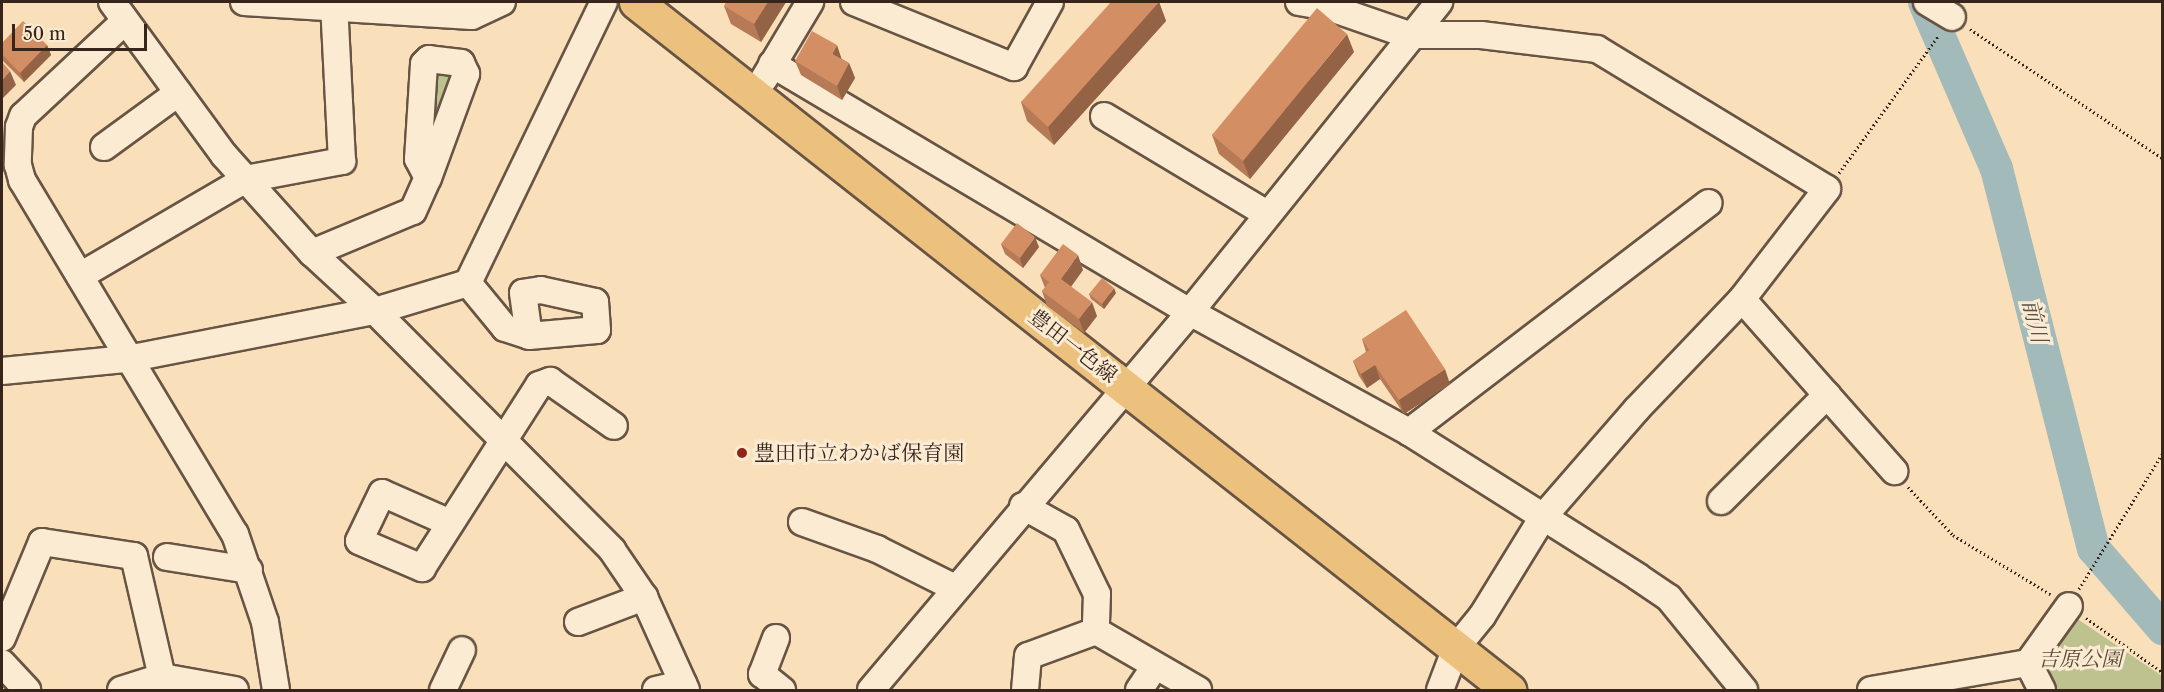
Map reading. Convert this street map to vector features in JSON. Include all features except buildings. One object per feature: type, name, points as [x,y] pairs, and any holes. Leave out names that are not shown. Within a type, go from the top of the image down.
[{"type":"main road","name":"豊田一色線","points":[[636,2],[1509,690]]},
{"type":"street","points":[[244,2],[334,4],[472,16],[502,2]]},
{"type":"street","points":[[2,371],[128,358],[375,312],[468,283],[604,2]]},
{"type":"street","points":[[755,94],[810,2]]},
{"type":"street","points":[[854,2],[1014,67],[1050,2]]},
{"type":"street","points":[[1299,2],[1328,7],[1409,35],[1481,35],[1597,49],[1827,189],[1742,299],[1636,410],[1543,517],[1482,616],[1455,648],[1440,690]]},
{"type":"street","points":[[871,690],[1023,506],[1190,312],[1409,35],[1439,2]]},
{"type":"street","points":[[1927,2],[1952,18]]},
{"type":"street","points":[[80,276],[246,179],[333,166],[342,161],[334,4]]},
{"type":"street","points":[[276,690],[265,622],[236,534],[22,180],[19,127],[23,116],[118,11],[178,93],[246,179],[312,253],[375,312],[612,550],[644,597],[684,687],[656,690]]},
{"type":"street","points":[[772,64],[1190,312],[1409,432],[1669,598],[1744,690]]},
{"type":"street","points":[[105,147],[178,93]]},
{"type":"street","points":[[1104,116],[1267,214]]},
{"type":"street","points":[[312,253],[407,216],[413,211],[428,178]]},
{"type":"street","points":[[1409,432],[1709,203]]},
{"type":"street","points":[[468,283],[505,328],[529,336]]},
{"type":"street","points":[[1742,299],[1894,471]]},
{"type":"street","points":[[450,523],[539,385],[550,381],[614,426]]},
{"type":"street","points":[[1721,501],[1827,395]]},
{"type":"street","points":[[1023,506],[1066,530],[1097,594],[1096,631]]},
{"type":"street","points":[[802,522],[877,549],[955,588]]},
{"type":"street","points":[[2,638],[42,542],[134,556],[162,677]]},
{"type":"street","points":[[167,557],[249,570]]},
{"type":"street","points":[[578,622],[644,597]]},
{"type":"street","points":[[1871,690],[2028,663],[2069,606]]},
{"type":"street","points":[[1096,631],[1198,690]]},
{"type":"street","points":[[1025,690],[1028,656],[1096,631]]},
{"type":"street","points":[[776,638],[762,674],[782,690]]},
{"type":"street","points":[[443,690],[462,650]]},
{"type":"street","points":[[2,663],[27,690]]},
{"type":"street","points":[[2028,663],[2042,690]]},
{"type":"street","points":[[1139,690],[1155,666]]},
{"type":"street","points":[[121,690],[162,677],[235,690]]},
{"type":"path","points":[[1827,189],[1952,18],[2163,159]]},
{"type":"path","points":[[2069,606],[2163,454]]},
{"type":"path","points":[[1894,471],[1953,535],[2069,606],[2163,672]]},
{"type":"green space","points":[[439,64],[459,79],[431,151],[430,69]]},
{"type":"green space","name":"吉原公園","points":[[2076,618],[2162,676],[2162,690],[2052,690],[2041,668],[2042,655],[2069,620]]},
{"type":"waterway","name":"前川","points":[[1924,2],[1996,168],[2093,548],[2162,628]]},
{"type":"place","name":"豊田市立わかば保育園","points":[[742,453]]}]
